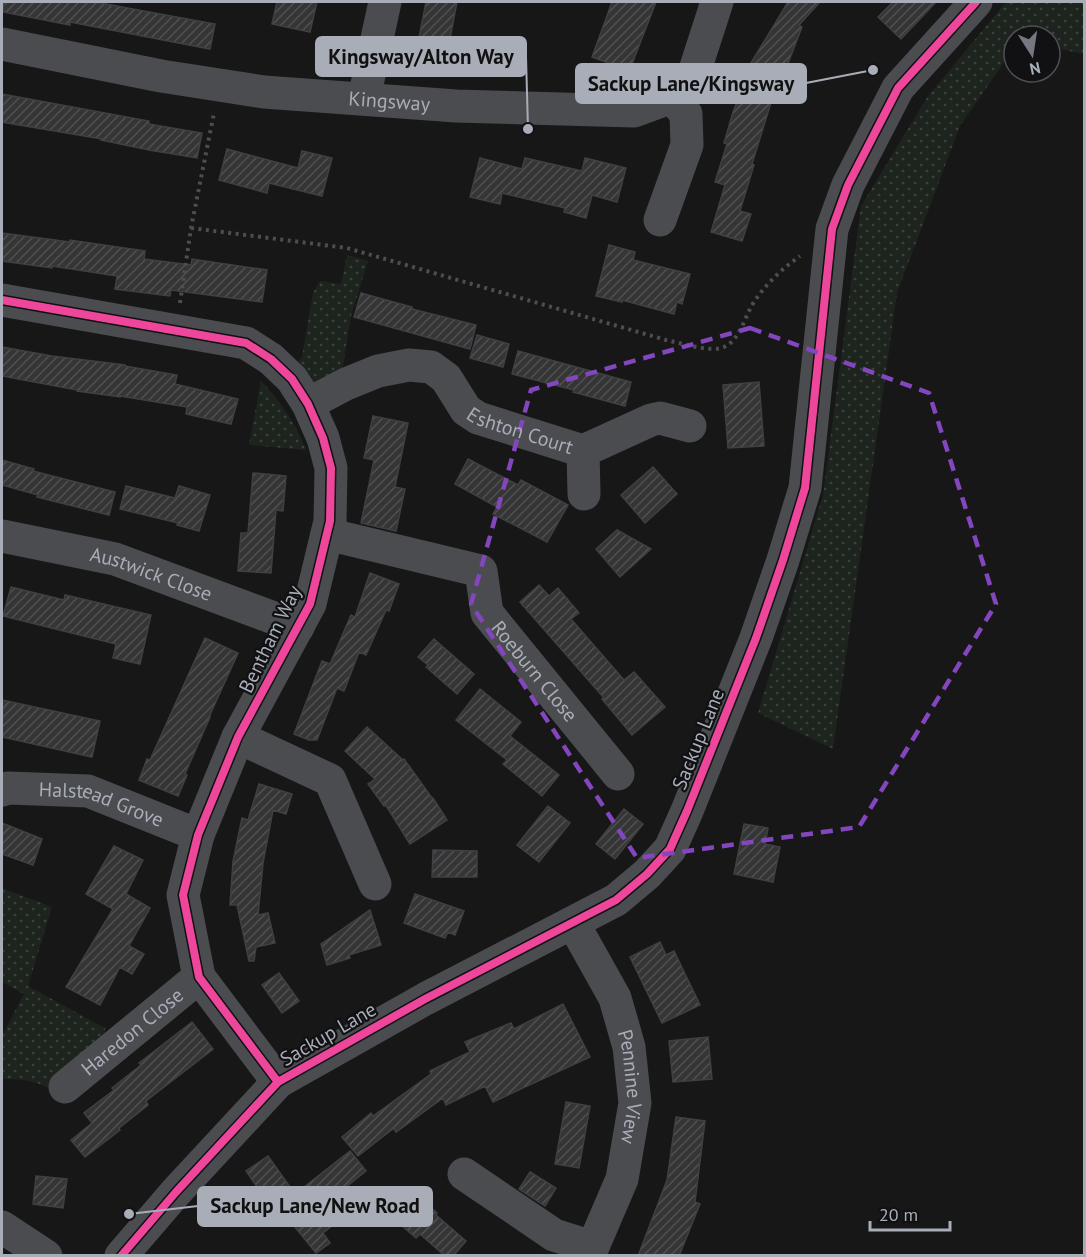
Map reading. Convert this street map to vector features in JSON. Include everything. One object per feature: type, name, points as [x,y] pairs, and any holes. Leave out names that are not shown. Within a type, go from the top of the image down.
[{"type":"street","points":[[364,98],[385,2]]},
{"type":"street","name":"Kingsway","points":[[2,44],[161,76],[264,92],[456,106],[634,111],[672,97],[694,73],[717,2]]},
{"type":"street","name":"Sackup Lane","points":[[121,1256],[176,1192],[278,1082],[425,999],[616,900],[647,874],[670,849],[756,638],[805,488],[832,229],[848,185],[898,88],[976,2]]},
{"type":"street","points":[[660,220],[687,145],[686,114],[672,97]]},
{"type":"street","name":"Bentham Way","points":[[2,300],[246,343],[271,359],[292,379],[308,404],[323,438],[331,468],[330,521],[310,604],[238,737],[198,835],[183,896],[200,977],[278,1082]]},
{"type":"street","name":"Eshton Court","points":[[308,404],[346,384],[378,371],[409,365],[431,367],[446,378],[466,410],[478,418],[584,451],[651,420],[660,418],[690,426]]},
{"type":"street","name":"Eshton Court","points":[[584,451],[584,494]]},
{"type":"street","name":"Roeburn Close","points":[[327,534],[481,571],[487,613],[618,774]]},
{"type":"street","name":"Austwick Close","points":[[2,536],[115,560],[298,627]]},
{"type":"street","points":[[238,737],[330,780],[375,884]]},
{"type":"street","name":"Halstead Grove","points":[[2,790],[8,788],[88,791],[198,835]]},
{"type":"street","name":"Pennine View","points":[[573,923],[615,998],[629,1047],[635,1103],[621,1179],[590,1251]]},
{"type":"street","name":"Haredon Close","points":[[65,1087],[200,977]]},
{"type":"street","points":[[464,1174],[554,1235],[590,1251]]},
{"type":"street","points":[[2,1227],[46,1256]]},
{"type":"path","points":[[176,331],[191,228],[220,86]]},
{"type":"path","points":[[191,228],[347,248],[666,340],[713,349],[726,347],[735,338],[754,301],[770,282],[798,257],[831,237]]},
{"type":"highlighted area","points":[[750,328],[929,393],[996,604],[859,827],[637,858],[471,604],[531,390]]},
{"type":"shaded area","points":[[1006,2],[1084,2],[1084,54],[1062,49],[1062,24],[1002,24],[1002,65],[960,126],[897,293],[833,749],[758,713],[823,495],[861,206],[928,96]]},
{"type":"shaded area","points":[[347,255],[368,261],[351,316],[341,378],[315,387],[297,363],[302,357],[313,293],[320,281],[341,284]]},
{"type":"shaded area","points":[[261,381],[287,414],[306,450],[249,445]]},
{"type":"shaded area","points":[[2,888],[52,907],[28,986],[105,1028],[103,1045],[49,1088],[26,1080],[2,1079],[2,1036],[24,994],[2,982]]},
{"type":"building","points":[[4,2],[95,2],[215,24],[210,49],[70,22],[70,25],[3,12]]},
{"type":"building","points":[[277,2],[317,2],[310,32],[272,24]]},
{"type":"building","points":[[426,2],[457,2],[447,54],[417,48]]},
{"type":"building","points":[[612,2],[656,2],[630,69],[592,57]]},
{"type":"building","points":[[788,2],[820,2],[799,25],[802,27],[775,97],[773,96],[740,211],[751,214],[742,241],[711,232],[725,185],[715,182],[727,144],[724,143],[733,112],[751,63]]},
{"type":"building","points":[[893,2],[936,2],[901,39],[878,17]]},
{"type":"building","points":[[2,94],[202,133],[197,158],[2,122]]},
{"type":"building","points":[[227,149],[298,168],[302,151],[332,158],[322,196],[269,183],[267,193],[219,180]]},
{"type":"building","points":[[480,158],[522,169],[525,158],[582,171],[585,158],[626,168],[617,202],[592,195],[586,218],[564,212],[565,208],[502,193],[500,204],[470,197]]},
{"type":"building","points":[[2,233],[145,251],[144,259],[191,265],[192,259],[267,270],[262,302],[171,290],[170,296],[115,289],[117,276],[2,261]]},
{"type":"building","points":[[609,245],[635,252],[633,260],[690,274],[682,304],[677,302],[674,314],[622,300],[622,302],[596,296]]},
{"type":"building","points":[[361,293],[476,325],[470,349],[354,317]]},
{"type":"building","points":[[477,335],[509,344],[503,367],[470,358]]},
{"type":"building","points":[[2,347],[177,375],[175,384],[238,399],[231,424],[186,414],[187,407],[77,391],[2,376]]},
{"type":"building","points":[[518,351],[631,382],[625,406],[512,374]]},
{"type":"building","points":[[759,382],[764,446],[728,448],[723,385]]},
{"type":"building","points":[[373,416],[408,423],[395,487],[405,489],[396,531],[361,523],[374,460],[364,458]]},
{"type":"building","points":[[468,459],[518,485],[521,480],[568,505],[547,542],[493,514],[497,507],[455,484]]},
{"type":"building","points":[[2,460],[34,469],[33,471],[115,492],[109,515],[37,497],[38,495],[2,485]]},
{"type":"building","points":[[653,467],[677,494],[645,523],[621,495]]},
{"type":"building","points":[[253,473],[286,476],[283,511],[276,510],[271,573],[238,571],[241,533],[248,533]]},
{"type":"building","points":[[126,486],[175,498],[179,486],[210,495],[199,531],[177,525],[178,523],[120,509]]},
{"type":"building","points":[[617,530],[651,549],[620,577],[596,549]]},
{"type":"building","points":[[370,573],[399,584],[389,611],[386,610],[366,655],[359,652],[344,691],[337,688],[317,740],[309,740],[294,734],[322,661],[330,664],[351,615],[355,617]]},
{"type":"building","points":[[539,585],[549,596],[558,588],[579,613],[571,619],[624,680],[634,672],[665,707],[632,735],[602,699],[604,698],[520,602]]},
{"type":"building","points":[[11,587],[64,600],[65,595],[151,615],[140,664],[113,658],[116,644],[3,616]]},
{"type":"building","points":[[205,638],[238,653],[185,774],[187,775],[178,796],[139,780]]},
{"type":"building","points":[[434,639],[474,674],[457,694],[418,657]]},
{"type":"building","points":[[480,689],[521,722],[510,736],[559,775],[542,796],[503,764],[507,760],[456,720]]},
{"type":"building","points":[[2,700],[100,721],[92,757],[2,737]]},
{"type":"building","points":[[367,727],[404,759],[447,820],[410,844],[385,804],[384,806],[368,784],[375,779],[345,751]]},
{"type":"building","points":[[259,784],[292,794],[286,814],[273,810],[263,863],[258,915],[268,913],[275,943],[256,947],[254,961],[249,961],[237,905],[230,905],[233,861],[242,818],[248,820]]},
{"type":"building","points":[[548,806],[570,823],[539,862],[517,845]]},
{"type":"building","points":[[624,809],[643,824],[615,859],[596,844]]},
{"type":"building","points":[[2,823],[42,839],[33,865],[2,854]]},
{"type":"building","points":[[744,824],[768,828],[765,844],[780,847],[773,882],[734,874]]},
{"type":"building","points":[[114,846],[143,860],[126,894],[150,908],[129,946],[144,954],[132,974],[120,967],[100,1005],[66,987],[113,909],[86,894]]},
{"type":"building","points":[[433,850],[477,851],[477,877],[432,877]]},
{"type":"building","points":[[415,894],[464,911],[455,935],[448,932],[445,938],[404,923]]},
{"type":"building","points":[[370,910],[381,945],[327,965],[321,944]]},
{"type":"building","points":[[660,942],[666,955],[674,951],[700,1005],[662,1023],[630,957]]},
{"type":"building","points":[[279,973],[299,1001],[282,1013],[262,985]]},
{"type":"building","points":[[563,1004],[590,1057],[493,1102],[485,1086],[446,1105],[443,1098],[396,1132],[394,1128],[358,1156],[342,1137],[371,1113],[373,1116],[431,1074],[430,1071],[470,1052],[465,1042],[511,1023],[514,1029]]},
{"type":"building","points":[[192,1022],[213,1049],[146,1101],[148,1105],[85,1157],[71,1140],[92,1123],[84,1113],[114,1090],[112,1088],[141,1065],[139,1063]]},
{"type":"building","points":[[708,1037],[712,1079],[673,1082],[669,1041]]},
{"type":"building","points":[[566,1102],[590,1106],[579,1168],[555,1164]]},
{"type":"building","points":[[676,1117],[705,1121],[695,1202],[700,1204],[679,1256],[638,1256],[667,1180]]},
{"type":"building","points":[[350,1151],[366,1171],[325,1204],[338,1221],[323,1233],[330,1243],[316,1253],[273,1200],[266,1200],[246,1171],[268,1156],[295,1194]]},
{"type":"building","points":[[530,1172],[556,1188],[545,1206],[519,1189]]},
{"type":"building","points":[[36,1176],[67,1179],[63,1208],[33,1204]]},
{"type":"building","points":[[414,1193],[466,1241],[453,1256],[445,1256],[420,1234],[416,1238],[393,1218]]},
{"type":"cycle path","points":[[121,1256],[176,1192],[278,1082],[425,999],[616,900],[647,874],[670,849],[756,638],[805,488],[832,229],[848,185],[898,88],[976,2]]},
{"type":"cycle path","points":[[2,300],[246,343],[271,359],[292,379],[308,404],[323,438],[331,468],[330,521],[310,604],[238,737],[198,835],[183,895],[199,977],[278,1082]]},
{"type":"place","name":"Sackup Lane/Kingsway","points":[[873,70]]},
{"type":"place","name":"Kingsway/Alton Way","points":[[528,129]]},
{"type":"place","name":"Sackup Lane/New Road","points":[[129,1214]]}]
